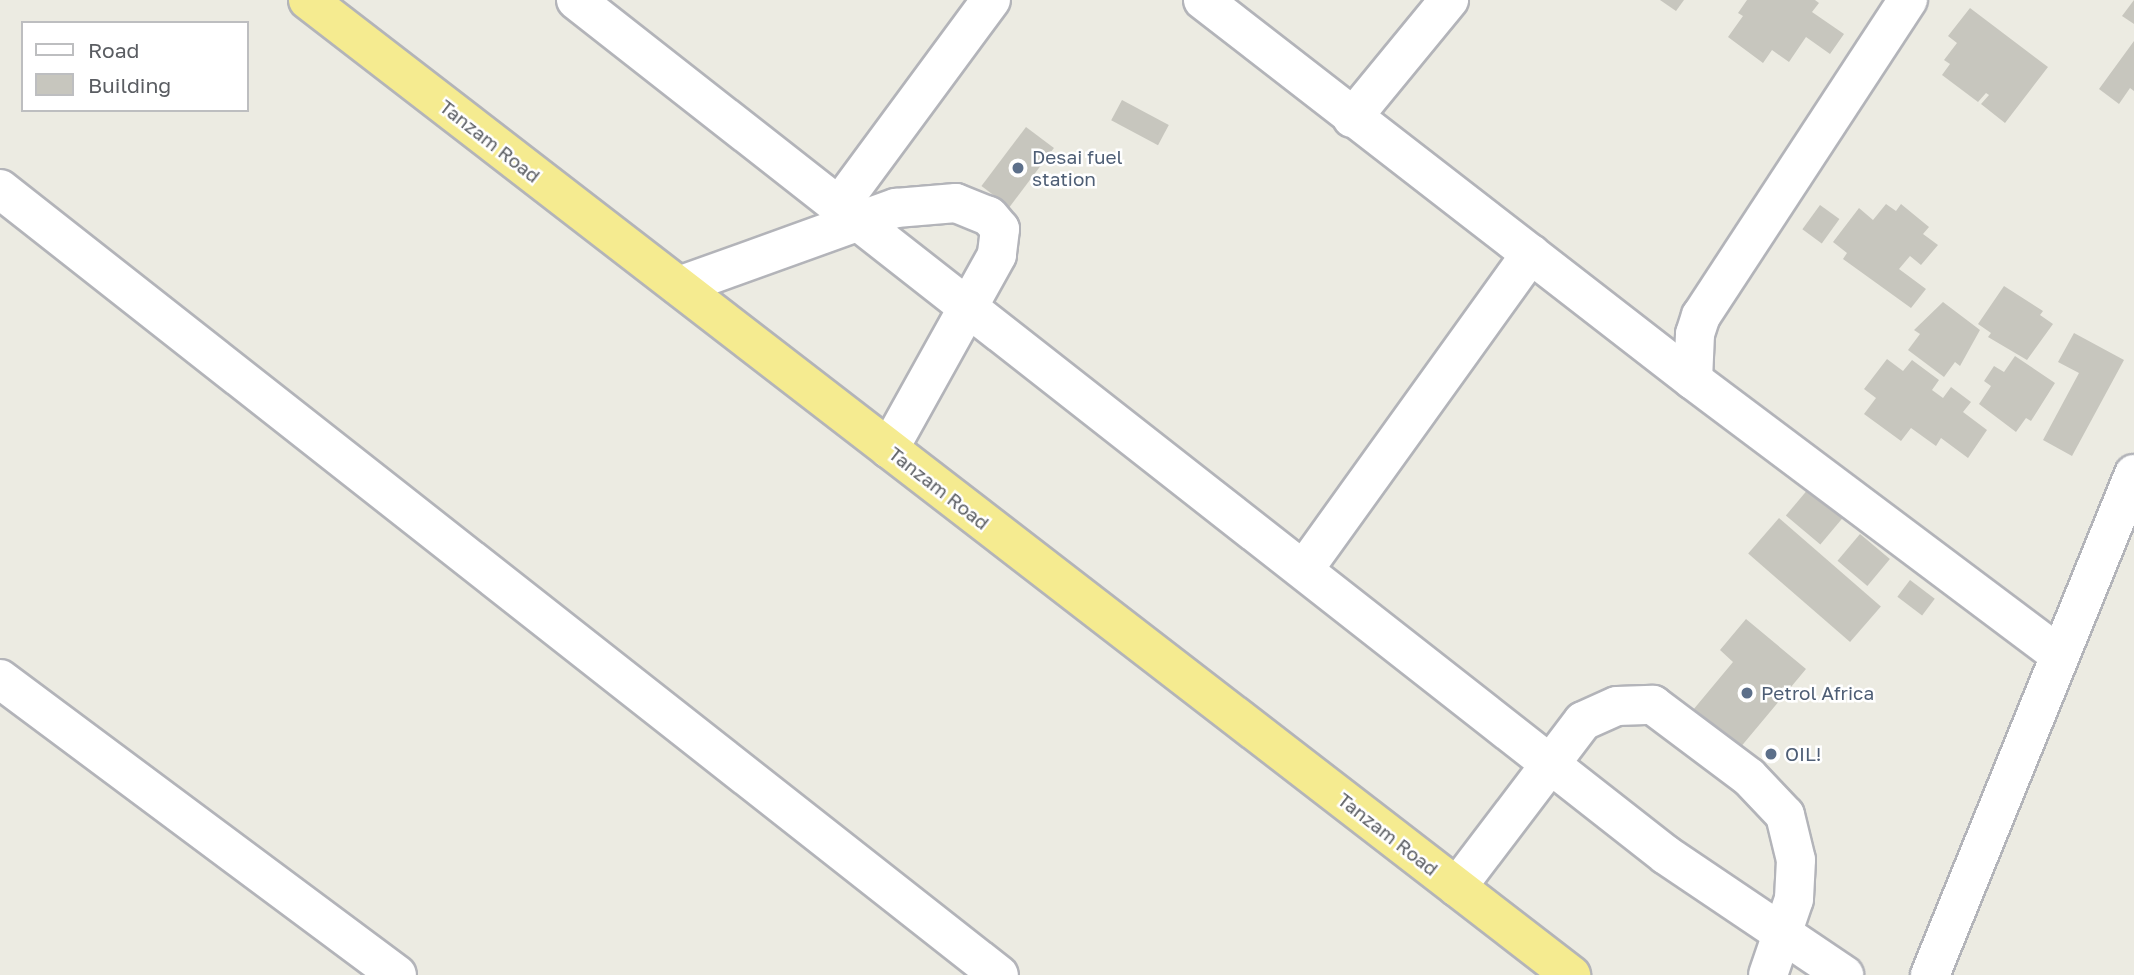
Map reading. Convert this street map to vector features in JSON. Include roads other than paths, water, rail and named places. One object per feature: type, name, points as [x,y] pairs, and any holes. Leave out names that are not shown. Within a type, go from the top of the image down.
[{"type":"highway","name":"Tanzam Road","points":[[308,0],[1571,975]]},
{"type":"street","points":[[576,0],[1305,568],[1677,863],[1784,938],[1844,975]]},
{"type":"street","points":[[848,212],[991,0]]},
{"type":"street","points":[[1203,0],[1693,380],[2059,655]]},
{"type":"street","points":[[1352,118],[1449,0]]},
{"type":"street","points":[[1693,380],[1695,334],[1701,316],[1908,0]]},
{"type":"street","points":[[0,189],[999,975]]},
{"type":"street","points":[[679,286],[848,212],[926,203],[973,206],[989,216],[1000,229],[1001,240],[970,307],[889,449]]},
{"type":"street","points":[[1305,568],[1531,254]]},
{"type":"street","points":[[1930,975],[2134,474]]},
{"type":"street","points":[[0,679],[397,975]]},
{"type":"street","points":[[1457,887],[1548,762],[1583,720],[1617,706],[1653,705],[1695,732],[1749,777],[1785,815],[1796,860],[1794,899],[1784,938],[1768,975]]},
{"type":"place","name":"Desai fuel station","points":[[1018,168]]},
{"type":"place","name":"Petrol Africa","points":[[1747,693]]},
{"type":"place","name":"OIL!","points":[[1771,754]]}]
